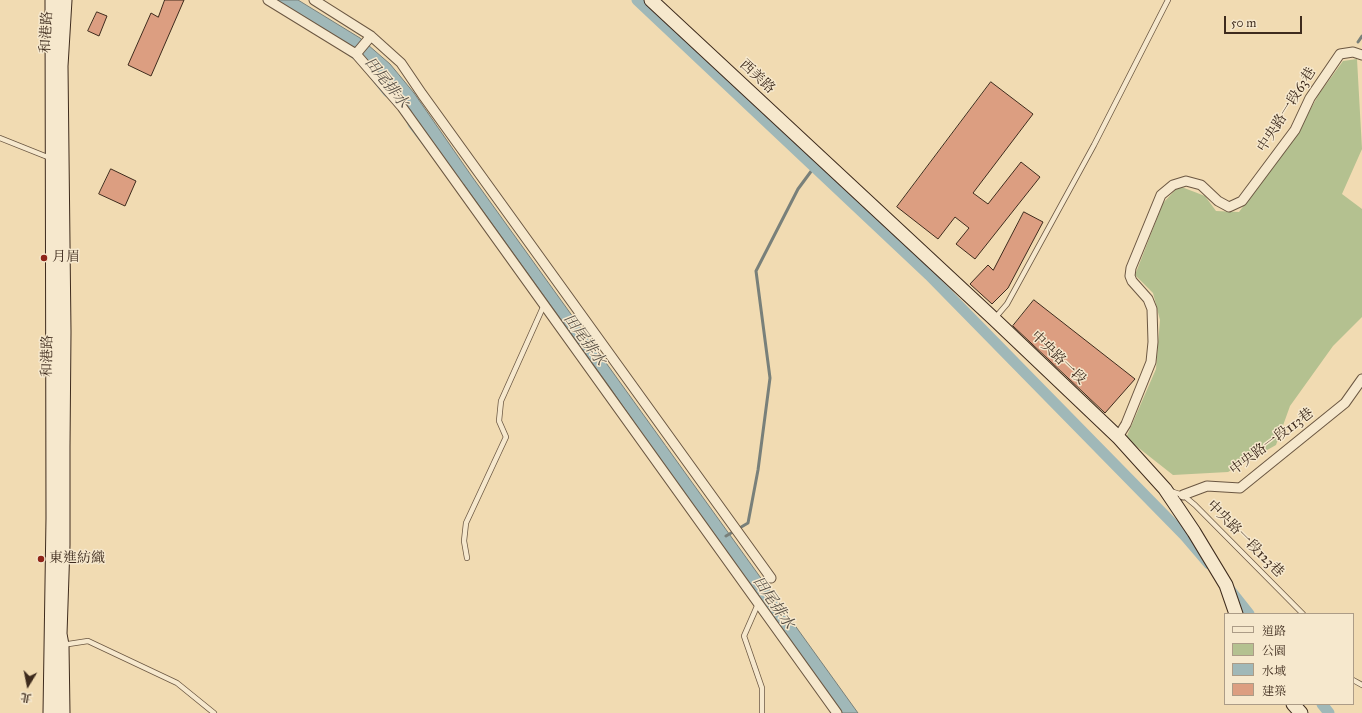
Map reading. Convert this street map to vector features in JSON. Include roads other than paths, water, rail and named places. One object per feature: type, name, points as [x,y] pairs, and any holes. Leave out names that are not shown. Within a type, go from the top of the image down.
[{"type":"main road","name":"和港路","points":[[50,713],[57,646],[60,634],[64,545],[57,157],[52,0]]},
{"type":"main road","name":"和港路","points":[[57,157],[65,0]]},
{"type":"main road","name":"西美路","points":[[651,0],[842,177]]},
{"type":"main road","name":"中央路一段","points":[[842,177],[1118,437],[1165,489],[1194,532],[1226,585],[1236,613]]},
{"type":"main road","name":"和港路","points":[[57,646],[63,713]]},
{"type":"main road","points":[[1294,705],[1301,713]]},
{"type":"street","points":[[268,0],[356,54],[402,107],[837,713]]},
{"type":"street","points":[[314,0],[371,36],[401,62],[422,94],[771,578]]},
{"type":"street","points":[[356,54],[371,36]]},
{"type":"street","name":"中央路一段63巷","points":[[1118,437],[1126,424],[1151,362],[1153,342],[1152,308],[1148,299],[1132,281],[1130,276],[1131,268],[1161,195],[1173,185],[1186,181],[1201,185],[1218,201],[1229,207],[1242,201],[1295,130],[1310,98],[1340,54],[1353,52],[1362,56]]},
{"type":"street","name":"中央路一段113巷","points":[[1183,495],[1207,486],[1240,488],[1345,403],[1362,379]]},
{"type":"lane","points":[[994,319],[1007,304],[1094,144],[1168,0]]},
{"type":"lane","points":[[0,138],[57,157]]},
{"type":"lane","points":[[467,558],[464,541],[466,523],[506,437],[500,421],[501,401],[544,305]]},
{"type":"lane","name":"中央路一段123巷","points":[[1165,489],[1183,495],[1195,505],[1302,613]]},
{"type":"lane","points":[[758,604],[744,636],[762,688],[762,713]]},
{"type":"lane","points":[[57,646],[88,641],[177,683],[214,713]]},
{"type":"water","points":[[275,0],[298,0],[360,38],[390,64],[414,93],[473,178],[858,713],[841,713],[714,538],[611,389],[401,97],[366,57]]},
{"type":"waterway","points":[[637,0],[929,275],[1185,536],[1209,564]]},
{"type":"waterway","points":[[1358,42],[1362,36]]},
{"type":"waterway","name":"田尾排水","points":[[344,41],[364,55],[391,89]]},
{"type":"waterway","name":"田尾排水","points":[[416,121],[459,176]]},
{"type":"waterway","points":[[726,536],[748,523],[758,470],[770,378],[756,271],[798,189],[815,166]]},
{"type":"waterway","points":[[1230,590],[1248,613]]},
{"type":"waterway","points":[[1323,705],[1329,713]]},
{"type":"place","name":"月眉","points":[[44,258]]},
{"type":"place","name":"東進紡織","points":[[41,559]]}]
